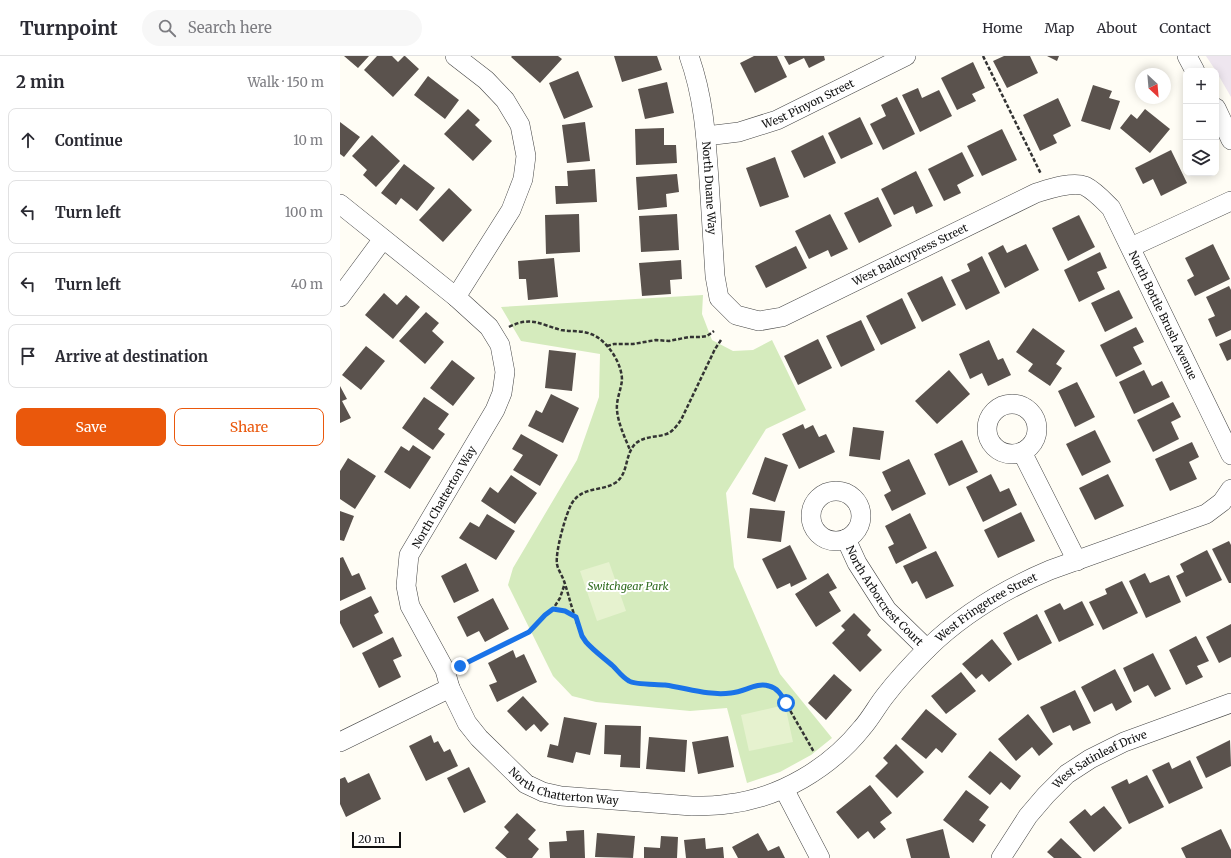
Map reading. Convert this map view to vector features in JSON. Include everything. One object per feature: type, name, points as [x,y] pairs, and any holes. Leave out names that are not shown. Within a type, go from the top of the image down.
[{"type":"street","points":[[455,56],[486,80],[506,100],[520,125],[526,156],[523,179],[511,210],[456,297]]},
{"type":"street","name":"North Duane Way","points":[[690,56],[700,91],[706,136],[715,276],[719,298],[736,315]]},
{"type":"street","name":"West Pinyon Street","points":[[706,136],[739,132],[777,120],[906,56]]},
{"type":"street","points":[[1187,56],[1193,68]]},
{"type":"street","points":[[1219,114],[1231,140]]},
{"type":"street","name":"West Baldcypress Street","points":[[736,315],[759,322],[782,317],[1036,193],[1049,188],[1070,185],[1083,186]]},
{"type":"street","name":"North Bottle Brush Avenue","points":[[1083,186],[1094,192],[1111,208],[1231,455]]},
{"type":"street","points":[[1131,247],[1231,201]]},
{"type":"street","name":"North Chatterton Way","points":[[340,204],[456,297],[489,327],[500,345],[505,372],[502,393],[495,410],[409,556],[406,586],[410,606],[445,670],[450,688],[467,723],[479,738],[526,784],[543,792],[561,796],[692,806],[730,804],[748,801],[784,789]]},
{"type":"street","points":[[340,297],[383,239]]},
{"type":"street","points":[[1022,452],[1077,561]]},
{"type":"street","name":"West Fringetree Street","points":[[784,789],[816,771],[841,751],[862,728],[899,679],[927,649],[957,622],[994,597],[1031,578],[1206,514],[1222,502],[1231,489]]},
{"type":"street","name":"North Arborcrest Court","points":[[846,539],[857,563],[887,610],[927,649]]},
{"type":"street","points":[[340,742],[450,688]]},
{"type":"street","name":"West Satinleaf Drive","points":[[1001,858],[1028,816],[1046,794],[1067,774],[1090,759],[1124,742],[1231,703]]},
{"type":"street","points":[[784,789],[820,858]]},
{"type":"path","points":[[983,56],[1049,188]]},
{"type":"path","points":[[509,327],[523,321],[536,322],[566,330],[582,331],[591,334],[607,346],[616,359],[621,371],[622,379],[617,410],[620,424],[630,450]]},
{"type":"path","points":[[607,346],[614,344],[633,344],[656,340],[669,341],[688,337],[700,337],[707,336],[714,331]]},
{"type":"path","points":[[721,340],[715,349],[681,420],[676,427],[664,435],[648,437],[641,440],[630,450],[624,473],[620,479],[607,487],[594,489],[576,498],[569,509],[565,520],[557,557],[557,564],[582,636],[586,642],[630,682],[667,685],[716,694],[738,692],[760,685],[770,686],[775,688],[780,693],[815,755]]},
{"type":"path","points":[[458,667],[529,632],[545,615],[553,609],[565,586]]},
{"type":"path","points":[[553,609],[565,611],[576,617]]},
{"type":"shaded area","points":[[1206,56],[1231,56],[1231,97],[1219,76],[1219,68],[1214,68]]},
{"type":"green space","name":"Switchgear Park","points":[[703,295],[702,314],[712,340],[733,351],[753,350],[772,340],[806,410],[766,429],[726,493],[734,567],[780,674],[832,738],[811,755],[780,772],[747,783],[727,708],[690,711],[596,702],[572,696],[553,676],[508,585],[513,568],[577,460],[599,397],[600,354],[521,341],[501,307]]},
{"type":"green space","points":[[609,562],[626,611],[597,621],[580,571]]},
{"type":"green space","points":[[785,705],[793,742],[749,751],[741,715]]},
{"type":"building","points":[[344,56],[369,56],[358,68]]},
{"type":"building","points":[[377,56],[392,56],[398,62],[405,56],[419,69],[393,97],[364,70]]},
{"type":"building","points":[[558,56],[562,59],[540,83],[511,57]]},
{"type":"building","points":[[614,56],[657,56],[662,70],[622,82]]},
{"type":"building","points":[[754,56],[777,56],[787,77],[755,93],[740,63]]},
{"type":"building","points":[[784,56],[824,56],[825,60],[809,68],[804,58],[789,65]]},
{"type":"building","points":[[1004,56],[1030,56],[1038,73],[1007,88],[993,61]]},
{"type":"building","points":[[1047,56],[1059,56],[1057,61]]},
{"type":"building","points":[[973,62],[985,88],[972,94],[976,101],[957,110],[941,78]]},
{"type":"building","points":[[578,71],[593,107],[564,119],[549,83]]},
{"type":"building","points":[[428,76],[459,100],[445,119],[414,95]]},
{"type":"building","points":[[667,82],[674,113],[645,119],[638,89]]},
{"type":"building","points":[[1093,85],[1112,91],[1109,98],[1120,101],[1110,130],[1081,121]]},
{"type":"building","points":[[918,88],[922,98],[939,90],[952,116],[920,132],[902,95]]},
{"type":"building","points":[[897,97],[915,134],[883,150],[870,124],[886,116],[881,105]]},
{"type":"building","points":[[1058,98],[1071,126],[1053,135],[1057,143],[1040,151],[1023,115]]},
{"type":"building","points":[[468,109],[480,120],[475,125],[492,141],[473,161],[444,134]]},
{"type":"building","points":[[1145,109],[1170,129],[1150,153],[1120,128],[1131,114],[1137,119]]},
{"type":"building","points":[[860,117],[873,144],[841,159],[828,133]]},
{"type":"building","points":[[340,122],[360,137],[344,157],[340,154]]},
{"type":"building","points":[[585,122],[590,161],[567,163],[562,125]]},
{"type":"building","points":[[664,128],[664,145],[676,145],[677,163],[636,165],[635,129]]},
{"type":"building","points":[[1002,129],[1017,160],[982,176],[967,146]]},
{"type":"building","points":[[372,135],[400,161],[376,187],[363,175],[367,170],[352,156]]},
{"type":"building","points":[[823,135],[836,163],[804,178],[791,151]]},
{"type":"building","points":[[1171,150],[1187,183],[1161,196],[1153,179],[1143,184],[1135,168]]},
{"type":"building","points":[[962,152],[974,176],[957,185],[961,193],[944,201],[928,169]]},
{"type":"building","points":[[775,157],[789,197],[760,207],[746,168]]},
{"type":"building","points":[[404,164],[435,188],[417,211],[401,198],[396,205],[381,193]]},
{"type":"building","points":[[595,169],[597,202],[556,204],[555,186],[568,186],[567,171]]},
{"type":"building","points":[[916,171],[933,206],[916,214],[913,206],[894,215],[881,189]]},
{"type":"building","points":[[677,174],[679,192],[666,194],[667,207],[638,210],[636,177]]},
{"type":"building","points":[[449,188],[472,210],[443,242],[419,220]]},
{"type":"building","points":[[878,197],[892,226],[859,243],[844,213]]},
{"type":"building","points":[[579,214],[580,252],[546,254],[545,215]]},
{"type":"building","points":[[677,214],[679,250],[641,252],[639,216]]},
{"type":"building","points":[[830,214],[848,249],[831,257],[828,250],[809,259],[795,231]]},
{"type":"building","points":[[1079,215],[1095,247],[1068,261],[1052,228]]},
{"type":"building","points":[[1026,244],[1039,270],[1005,288],[988,253],[1003,245],[1007,253]]},
{"type":"building","points":[[1213,244],[1230,279],[1195,296],[1187,280],[1194,276],[1185,258]]},
{"type":"building","points":[[796,246],[807,268],[766,288],[755,266]]},
{"type":"building","points":[[1100,252],[1107,268],[1097,272],[1105,289],[1079,302],[1064,270]]},
{"type":"building","points":[[982,256],[1000,293],[966,310],[951,280],[970,271],[967,264]]},
{"type":"building","points":[[554,258],[558,297],[528,300],[526,279],[519,279],[518,261]]},
{"type":"building","points":[[681,260],[682,279],[670,280],[671,294],[642,296],[639,263]]},
{"type":"building","points":[[942,276],[956,305],[922,322],[907,293]]},
{"type":"building","points":[[1229,286],[1231,290],[1231,330],[1216,337],[1208,319],[1215,316],[1206,297]]},
{"type":"building","points":[[1119,290],[1133,318],[1105,332],[1091,303]]},
{"type":"building","points":[[384,293],[397,305],[406,295],[420,307],[393,339],[365,315]]},
{"type":"building","points":[[902,298],[916,328],[881,345],[866,316]]},
{"type":"building","points":[[426,312],[439,323],[432,331],[444,342],[425,364],[399,341]]},
{"type":"building","points":[[861,320],[875,350],[841,367],[826,336]]},
{"type":"building","points":[[1136,327],[1144,342],[1133,347],[1142,364],[1116,377],[1100,345]]},
{"type":"building","points":[[1033,328],[1065,351],[1056,364],[1062,368],[1050,386],[1028,371],[1033,364],[1016,352]]},
{"type":"building","points":[[818,339],[832,368],[798,385],[784,356]]},
{"type":"building","points":[[1231,339],[1231,359],[1227,361],[1219,344]]},
{"type":"building","points":[[989,340],[998,360],[1003,358],[1011,375],[988,386],[982,373],[970,379],[959,354]]},
{"type":"building","points":[[366,346],[385,361],[361,390],[342,375]]},
{"type":"building","points":[[549,350],[576,353],[572,391],[545,388]]},
{"type":"building","points":[[452,360],[475,378],[453,406],[430,388]]},
{"type":"building","points":[[949,370],[970,394],[937,424],[915,401]]},
{"type":"building","points":[[1144,370],[1152,386],[1162,381],[1170,397],[1134,414],[1119,382]]},
{"type":"building","points":[[1077,382],[1095,417],[1075,427],[1058,391]]},
{"type":"building","points":[[340,386],[347,399],[342,401],[351,418],[340,423]]},
{"type":"building","points":[[551,394],[579,408],[563,443],[528,426],[536,410],[542,413]]},
{"type":"building","points":[[424,397],[449,414],[438,429],[445,434],[433,450],[402,428]]},
{"type":"building","points":[[1173,402],[1181,417],[1171,422],[1179,439],[1153,452],[1137,420]]},
{"type":"building","points":[[803,424],[805,429],[813,425],[819,437],[826,434],[835,452],[799,469],[782,434]]},
{"type":"building","points":[[853,427],[884,431],[880,460],[849,456]]},
{"type":"building","points":[[1095,430],[1111,462],[1082,476],[1066,444]]},
{"type":"building","points":[[521,434],[558,455],[540,486],[513,470],[523,455],[512,449]]},
{"type":"building","points":[[962,440],[978,472],[949,486],[934,454]]},
{"type":"building","points":[[1192,442],[1199,457],[1189,462],[1197,479],[1170,491],[1155,459]]},
{"type":"building","points":[[413,445],[431,457],[410,489],[384,472],[401,446],[409,451]]},
{"type":"building","points":[[765,457],[788,465],[775,502],[752,494]]},
{"type":"building","points":[[348,458],[376,476],[355,509],[340,499],[340,471]]},
{"type":"building","points":[[909,459],[926,494],[892,511],[884,495],[891,491],[882,472]]},
{"type":"building","points":[[991,474],[1000,492],[1009,488],[1017,505],[983,522],[966,487]]},
{"type":"building","points":[[1108,474],[1124,506],[1095,520],[1079,488]]},
{"type":"building","points":[[511,475],[537,493],[515,524],[481,501],[490,487],[498,493]]},
{"type":"building","points":[[750,508],[785,511],[781,542],[747,538]]},
{"type":"building","points":[[340,511],[354,516],[344,541],[340,540]]},
{"type":"building","points":[[1021,512],[1035,541],[998,558],[984,530]]},
{"type":"building","points":[[910,513],[927,548],[896,564],[888,547],[894,544],[885,526]]},
{"type":"building","points":[[487,514],[515,531],[496,560],[459,538],[470,522],[479,527]]},
{"type":"building","points":[[1229,541],[1231,545],[1231,583],[1229,583],[1212,549]]},
{"type":"building","points":[[790,545],[807,579],[791,587],[790,583],[777,589],[762,559]]},
{"type":"building","points":[[1207,550],[1222,580],[1186,597],[1176,576],[1184,572],[1180,564]]},
{"type":"building","points":[[936,551],[954,586],[926,599],[917,581],[912,584],[903,566]]},
{"type":"building","points":[[343,557],[352,576],[359,573],[366,589],[340,601],[340,558]]},
{"type":"building","points":[[466,563],[479,591],[454,603],[441,576]]},
{"type":"building","points":[[828,573],[837,588],[829,592],[841,611],[816,627],[795,594]]},
{"type":"building","points":[[1145,573],[1150,583],[1169,575],[1181,602],[1146,618],[1129,581]]},
{"type":"building","points":[[1122,581],[1138,613],[1103,630],[1089,602],[1107,594],[1105,589]]},
{"type":"building","points":[[371,596],[379,612],[374,615],[383,633],[353,648],[340,623],[340,611]]},
{"type":"building","points":[[493,598],[509,629],[485,642],[479,631],[467,637],[457,617]]},
{"type":"building","points":[[1082,601],[1094,625],[1059,642],[1044,611],[1060,603],[1064,610]]},
{"type":"building","points":[[854,613],[871,630],[867,635],[882,650],[860,672],[832,643],[845,630],[841,626]]},
{"type":"building","points":[[1037,614],[1052,643],[1018,661],[1003,633]]},
{"type":"building","points":[[1231,624],[1231,657],[1219,663],[1206,637]]},
{"type":"building","points":[[1196,636],[1209,661],[1197,666],[1203,677],[1186,685],[1169,650]]},
{"type":"building","points":[[393,637],[402,656],[393,660],[401,677],[379,688],[362,653]]},
{"type":"building","points":[[992,639],[1012,664],[989,682],[982,674],[976,679],[962,664]]},
{"type":"building","points":[[513,650],[516,658],[524,654],[537,682],[497,702],[489,685],[497,682],[488,663]]},
{"type":"building","points":[[1153,653],[1171,689],[1155,697],[1148,685],[1134,692],[1123,668]]},
{"type":"building","points":[[1115,669],[1132,702],[1116,711],[1112,703],[1094,712],[1081,687]]},
{"type":"building","points":[[961,672],[976,691],[946,714],[931,696]]},
{"type":"building","points":[[834,674],[852,690],[826,720],[808,703]]},
{"type":"building","points":[[1075,690],[1091,723],[1073,731],[1070,725],[1053,733],[1040,707]]},
{"type":"building","points":[[523,696],[549,724],[541,732],[534,724],[526,731],[507,711]]},
{"type":"building","points":[[926,709],[957,734],[942,753],[936,748],[926,759],[901,739]]},
{"type":"building","points":[[1028,714],[1053,744],[1039,756],[1032,747],[1016,761],[998,739]]},
{"type":"building","points":[[564,717],[597,723],[590,755],[576,752],[573,763],[547,757],[550,744],[558,746]]},
{"type":"building","points":[[605,725],[641,726],[640,768],[620,767],[621,755],[604,754]]},
{"type":"building","points":[[431,735],[434,743],[438,741],[444,752],[450,749],[458,766],[426,781],[409,746]]},
{"type":"building","points":[[728,736],[734,767],[698,774],[692,742]]},
{"type":"building","points":[[649,737],[687,740],[685,772],[646,769]]},
{"type":"building","points":[[1230,740],[1231,766],[1206,778],[1196,757]]},
{"type":"building","points":[[896,744],[924,772],[897,798],[875,776],[888,763],[883,758]]},
{"type":"building","points":[[990,751],[1021,776],[1010,790],[1001,782],[990,795],[968,777]]},
{"type":"building","points":[[1190,760],[1203,788],[1169,804],[1152,770],[1169,762],[1172,769]]},
{"type":"building","points":[[469,767],[486,802],[464,813],[447,778]]},
{"type":"building","points":[[369,773],[381,799],[346,817],[340,804],[340,779],[345,777],[348,783]]},
{"type":"building","points":[[1147,775],[1164,807],[1129,824],[1111,787],[1127,779],[1129,784]]},
{"type":"building","points":[[870,785],[892,813],[880,822],[886,829],[874,839],[868,831],[858,839],[836,812]]},
{"type":"building","points":[[966,790],[989,807],[979,820],[986,825],[973,843],[943,820]]},
{"type":"building","points":[[1104,806],[1122,828],[1094,852],[1069,822],[1085,809],[1091,816]]},
{"type":"building","points":[[517,813],[536,830],[528,839],[539,849],[532,858],[507,858],[495,848],[509,832],[504,827]]},
{"type":"building","points":[[943,829],[950,858],[911,858],[906,839]]},
{"type":"building","points":[[1221,829],[1231,850],[1231,858],[1186,858],[1181,848]]},
{"type":"building","points":[[584,830],[585,858],[550,858],[549,842],[567,841],[566,831]]},
{"type":"building","points":[[597,833],[635,836],[633,858],[595,857]]},
{"type":"building","points":[[758,833],[768,851],[779,846],[785,858],[738,858],[732,847]]},
{"type":"building","points":[[661,836],[678,837],[677,858],[644,858],[644,847],[660,848]]},
{"type":"building","points":[[705,838],[706,849],[723,847],[724,858],[686,858],[684,840]]},
{"type":"building","points":[[1061,838],[1082,858],[1054,858],[1047,852]]},
{"type":"route","points":[[460,666],[529,632],[545,615],[553,609],[565,611],[576,617],[582,636],[586,642],[630,682],[667,685],[716,694],[742,692],[755,686],[766,685],[775,688],[786,703]]}]
